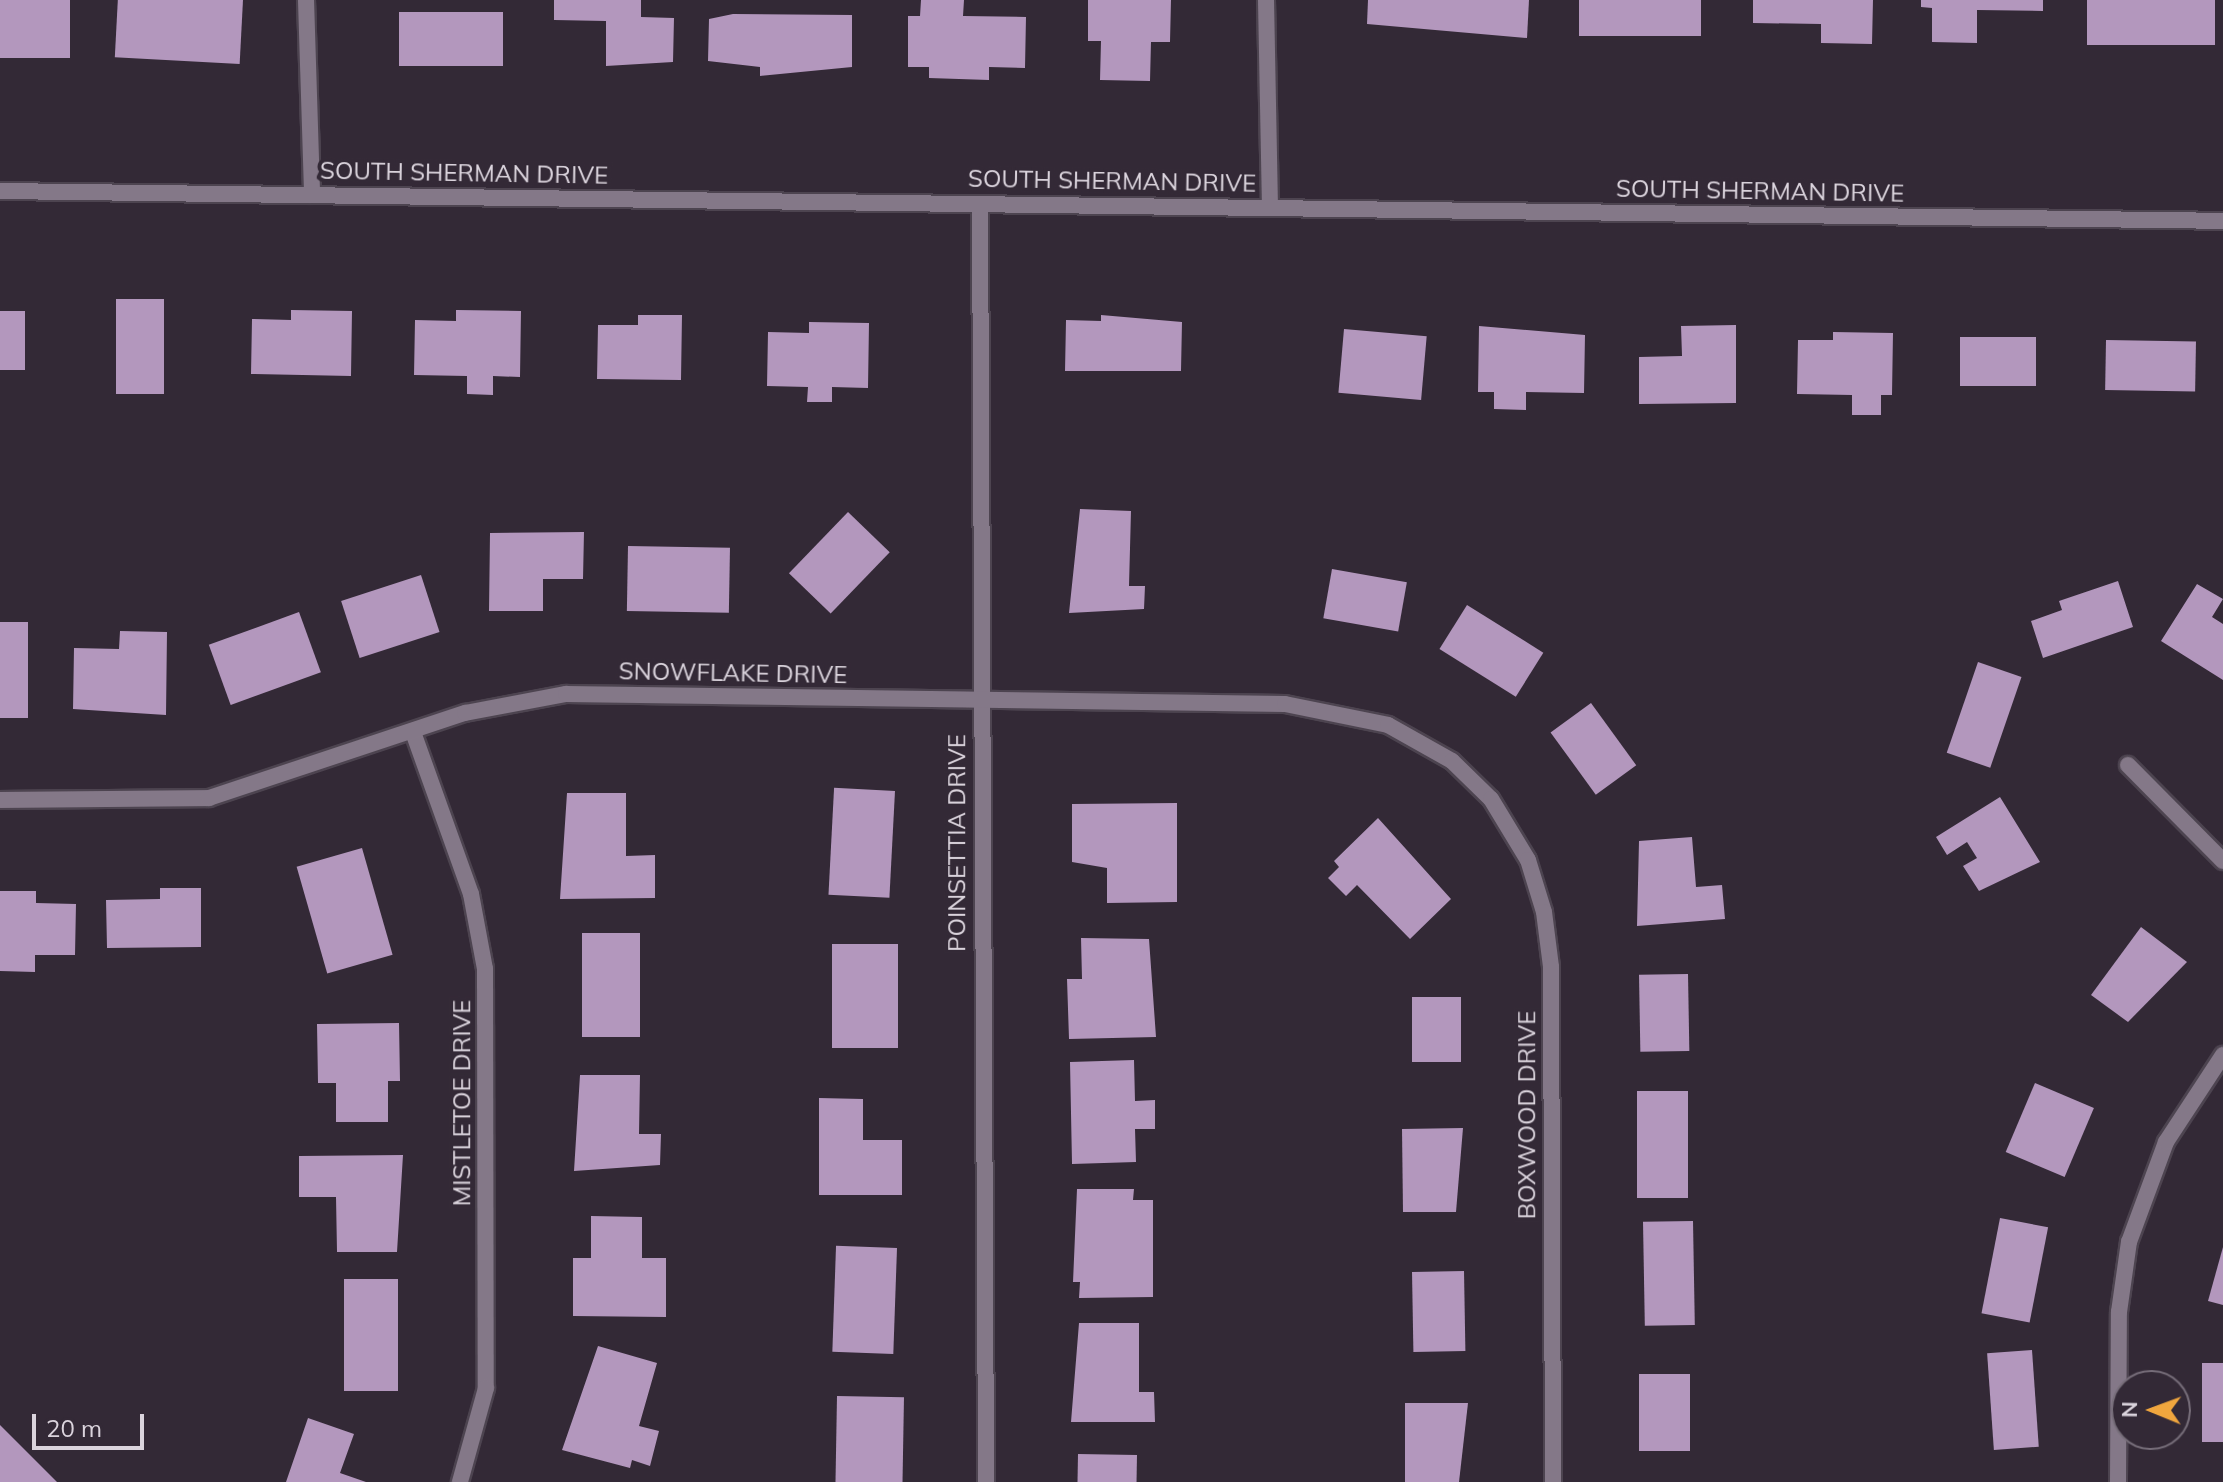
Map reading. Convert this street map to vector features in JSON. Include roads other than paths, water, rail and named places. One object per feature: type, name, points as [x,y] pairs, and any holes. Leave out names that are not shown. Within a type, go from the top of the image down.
[{"type":"street","points":[[306,0],[312,195]]},
{"type":"street","points":[[1266,0],[1270,208]]},
{"type":"street","name":"SOUTH SHERMAN DRIVE","points":[[0,191],[2223,221]]},
{"type":"street","name":"POINSETTIA DRIVE","points":[[980,204],[986,1482]]},
{"type":"street","name":"SNOWFLAKE DRIVE","points":[[0,800],[209,798],[499,703],[566,694],[1318,707],[1388,725],[1466,772]]},
{"type":"street","name":"MISTLETOE DRIVE","points":[[413,732],[471,894],[485,969],[486,1388],[460,1482]]},
{"type":"street","points":[[2128,765],[2223,861]]},
{"type":"street","name":"BOXWOOD DRIVE","points":[[1466,772],[1528,860],[1551,967],[1553,1482]]},
{"type":"street","points":[[2118,1482],[2119,1312],[2129,1242],[2166,1142],[2223,1055]]}]
